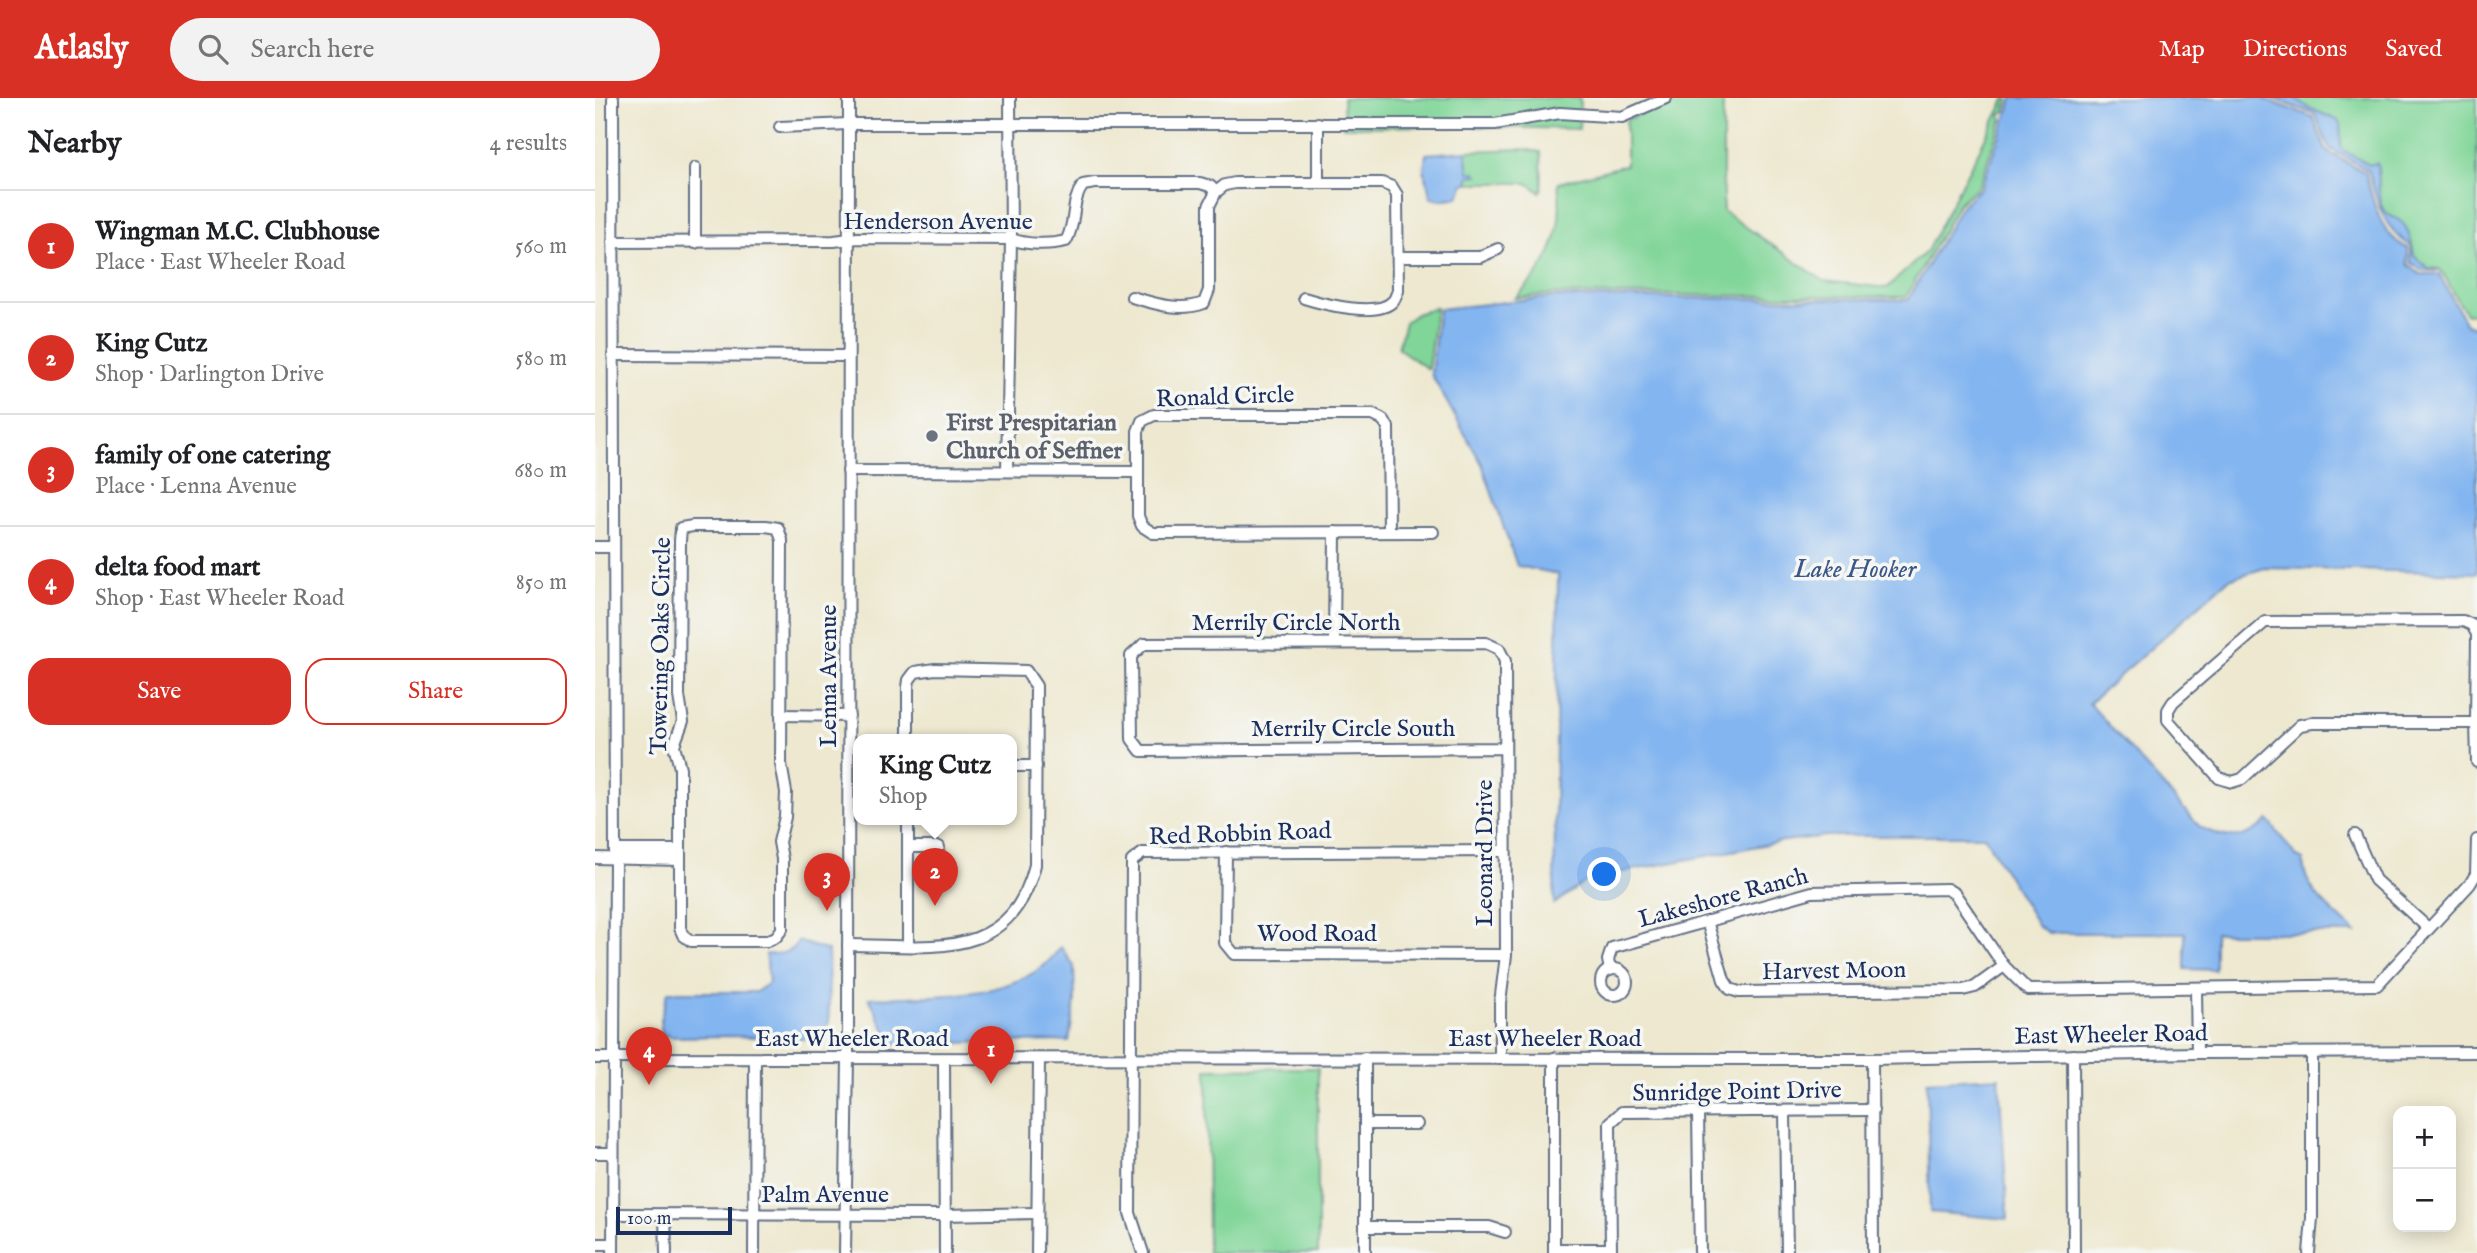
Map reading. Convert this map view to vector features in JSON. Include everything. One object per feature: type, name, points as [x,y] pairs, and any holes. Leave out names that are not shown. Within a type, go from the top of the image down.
[{"type":"street","points":[[595,1244],[613,1249],[613,98]]},
{"type":"street","name":"Lenna Avenue","points":[[845,1253],[848,1059],[849,98]]},
{"type":"street","points":[[1007,471],[1011,239],[1010,98]]},
{"type":"street","points":[[780,127],[848,124],[1495,124],[1560,113],[1622,117],[1666,98]]},
{"type":"street","points":[[1318,123],[1318,183]]},
{"type":"street","points":[[695,168],[695,243]]},
{"type":"street","name":"Henderson Avenue","points":[[613,242],[1011,239],[1019,242],[1058,243],[1066,241],[1071,232],[1076,195],[1083,185],[1200,183],[1210,186],[1216,192]]},
{"type":"street","points":[[1132,297],[1165,306],[1192,307],[1204,303],[1209,290],[1209,206],[1216,192],[1225,186],[1235,183],[1383,183],[1392,187],[1398,195],[1398,290],[1393,302],[1380,308],[1333,307],[1304,298]]},
{"type":"street","points":[[1398,257],[1480,257],[1498,249]]},
{"type":"street","points":[[613,355],[848,356]]},
{"type":"street","name":"Ronald Circle","points":[[1389,532],[1388,428],[1383,419],[1373,415],[1154,415],[1142,421],[1138,431],[1138,516],[1143,526],[1153,533],[1389,532],[1433,531]]},
{"type":"street","points":[[848,471],[1137,472]]},
{"type":"street","name":"Towering Oaks Circle","points":[[681,528],[778,528],[782,540],[781,715],[781,764],[786,792],[785,817],[779,842],[782,859],[782,929],[776,937],[767,941],[691,941],[683,935],[680,928],[680,768],[674,745],[683,721],[680,696],[681,528]]},
{"type":"street","points":[[1334,643],[1335,532]]},
{"type":"street","points":[[595,547],[614,547]]},
{"type":"street","points":[[2476,723],[2300,725],[2242,779],[2232,782],[2219,778],[2168,720],[2168,710],[2173,702],[2265,622],[2463,621],[2472,625],[2477,634],[2477,762]]},
{"type":"street","name":"Merrily Circle North","points":[[1202,750],[1141,751],[1132,739],[1131,656],[1144,644],[1486,643],[1499,649]]},
{"type":"street","name":"Leonard Drive","points":[[1499,649],[1505,661],[1506,955],[1500,1003],[1500,1059]]},
{"type":"street","points":[[848,945],[951,945],[975,940],[999,928],[1019,908],[1030,888],[1035,865],[1036,686],[1026,671],[935,668],[915,672],[908,687],[908,734]]},
{"type":"street","points":[[781,715],[849,716]]},
{"type":"street","name":"Merrily Circle South","points":[[1202,750],[1505,748]]},
{"type":"street","points":[[1017,766],[1036,766]]},
{"type":"street","points":[[908,825],[908,946]]},
{"type":"street","points":[[2355,835],[2375,880],[2428,928]]},
{"type":"street","name":"Lakeshore Ranch","points":[[1610,970],[1608,960],[1612,948],[1812,892],[1947,889],[1955,894],[2004,966],[2028,990],[2377,985],[2470,884],[2476,874],[2477,840]]},
{"type":"street","points":[[908,847],[939,847]]},
{"type":"street","name":"Red Robbin Road","points":[[1130,1058],[1132,861],[1143,853],[1505,851]]},
{"type":"street","name":"Wood Road","points":[[1226,852],[1225,943],[1234,954],[1506,955]]},
{"type":"street","points":[[595,858],[615,854],[680,855]]},
{"type":"street","name":"Harvest Moon","points":[[1707,921],[1724,980],[1730,989],[1739,992],[1963,990],[1975,987],[2004,966]]},
{"type":"street","points":[[2196,988],[2197,1053]]},
{"type":"street","name":"East Wheeler Road","points":[[595,1058],[1872,1059],[2197,1053],[2477,1052]]},
{"type":"street","points":[[2309,1253],[2312,1218],[2312,1054]]},
{"type":"street","points":[[2073,1055],[2074,1253]]},
{"type":"street","points":[[1130,1058],[1130,1213],[1143,1253]]},
{"type":"street","points":[[1365,1058],[1365,1253]]},
{"type":"street","points":[[1554,1058],[1554,1251],[1611,1251]]},
{"type":"street","points":[[754,1253],[755,1059]]},
{"type":"street","points":[[944,1059],[945,1253]]},
{"type":"street","points":[[1037,1253],[1039,1059]]},
{"type":"street","name":"Sunridge Point Drive","points":[[1872,1059],[1873,1253]]},
{"type":"street","name":"Sunridge Point Drive","points":[[1611,1251],[1610,1123],[1622,1112],[1873,1110]]},
{"type":"street","points":[[1785,1111],[1787,1253]]},
{"type":"street","points":[[1698,1112],[1700,1253]]},
{"type":"street","points":[[1365,1124],[1417,1124]]},
{"type":"street","points":[[595,1153],[612,1153]]},
{"type":"street","name":"Palm Avenue","points":[[613,1214],[1037,1213]]},
{"type":"street","points":[[665,1215],[666,1253]]},
{"type":"street","points":[[1365,1227],[1489,1227],[1505,1231]]},
{"type":"green space","points":[[1343,98],[1580,98],[1579,129],[1344,127]]},
{"type":"green space","points":[[1678,98],[1723,98],[1723,211],[1824,281],[1887,288],[1927,251],[2006,98],[2009,100],[2005,112],[2000,115],[2002,119],[1979,185],[1958,204],[1906,297],[1554,294],[1515,298],[1538,273],[1553,246],[1559,217],[1558,183],[1626,165],[1626,120]]},
{"type":"green space","points":[[2294,98],[2477,98],[2477,313],[2467,314],[2439,269],[2428,268],[2414,256],[2406,227],[2382,207],[2377,163],[2369,165],[2341,149],[2340,124],[2337,120]]},
{"type":"green space","points":[[1523,149],[1541,152],[1540,192],[1527,183],[1468,183],[1469,176],[1477,175],[1469,173],[1466,151]]},
{"type":"green space","points":[[1437,307],[1428,369],[1398,348],[1405,322],[1416,314]]},
{"type":"green space","points":[[1318,1068],[1318,1253],[1208,1253],[1207,1069]]},
{"type":"water","name":"Lake Hooker","points":[[2013,98],[2260,98],[2313,117],[2326,151],[2366,173],[2384,226],[2390,235],[2408,248],[2408,264],[2420,274],[2439,274],[2466,324],[2477,328],[2477,573],[2265,568],[2229,579],[2089,703],[2200,827],[2219,835],[2236,837],[2252,832],[2268,820],[2296,856],[2303,860],[2304,871],[2314,891],[2356,933],[2215,933],[2215,970],[2185,969],[2185,933],[2048,933],[2038,926],[1984,836],[1826,836],[1784,841],[1591,878],[1554,904],[1558,574],[1517,566],[1482,464],[1431,374],[1439,309],[1554,297],[1908,300],[1961,206],[1981,187]]},
{"type":"water","points":[[2271,98],[2294,98],[2337,120],[2340,124],[2341,149],[2369,165],[2377,163],[2382,207],[2406,227],[2414,256],[2428,268],[2440,271],[2421,270],[2411,262],[2411,246],[2387,223],[2369,171],[2329,148],[2315,114]]},
{"type":"water","points":[[1466,151],[1469,172],[1478,175],[1469,176],[1468,183],[1464,184],[1458,197],[1441,200],[1431,198],[1424,172],[1426,154]]},
{"type":"water","points":[[798,941],[828,951],[829,1022],[825,1035],[812,1039],[671,1037],[662,1034],[660,1021],[668,992],[756,992],[769,983],[766,954],[788,951]]},
{"type":"water","points":[[1061,947],[1074,966],[1075,1002],[1069,1041],[886,1044],[886,1032],[869,998],[956,995],[1000,987],[1041,968]]},
{"type":"water","points":[[1999,1077],[2008,1219],[1930,1212],[1927,1081]]},
{"type":"place","name":"First Prespitarian Church of Seffner","points":[[932,436]]},
{"type":"place","name":"King Cutz","points":[[935,906]]},
{"type":"place","name":"family of one catering","points":[[827,911]]},
{"type":"place","name":"Wingman M.C. Clubhouse","points":[[991,1084]]},
{"type":"place","name":"delta food mart","points":[[649,1085]]}]
